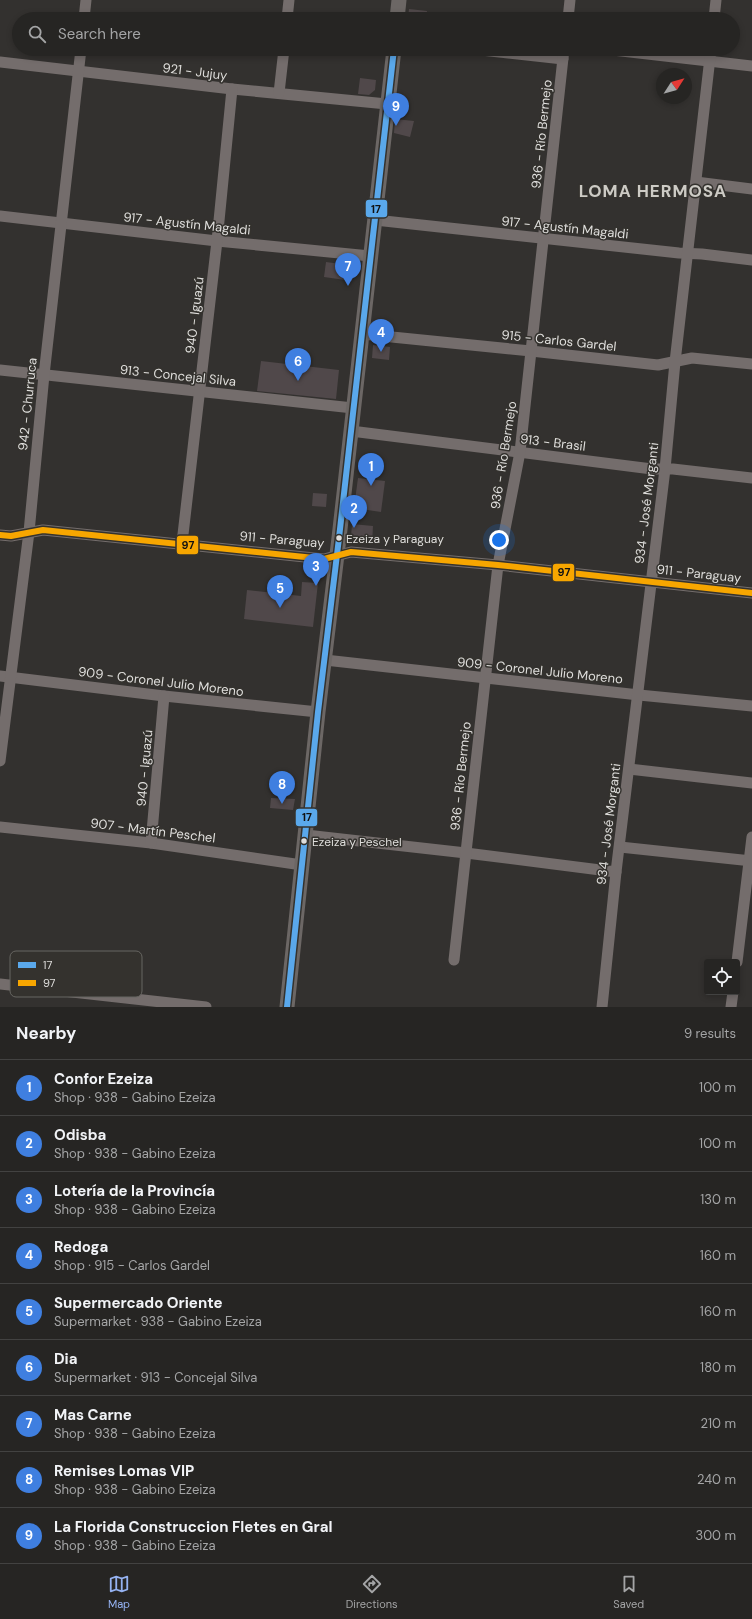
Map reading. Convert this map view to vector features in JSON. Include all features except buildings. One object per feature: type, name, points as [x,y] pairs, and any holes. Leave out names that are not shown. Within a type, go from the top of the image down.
[{"type":"street","points":[[85,12],[86,0]]},
{"type":"street","points":[[288,12],[289,0]]},
{"type":"street","points":[[398,12],[399,0]]},
{"type":"street","points":[[569,12],[570,0]]},
{"type":"street","points":[[715,12],[716,0]]},
{"type":"street","name":"942 - Churruca","points":[[0,761],[5,676],[29,532],[44,374],[80,56]]},
{"type":"street","points":[[279,93],[283,56]]},
{"type":"street","points":[[287,1007],[318,712],[393,56]]},
{"type":"street","name":"936 - Río Bermejo","points":[[454,960],[498,565],[520,452],[564,56]]},
{"type":"street","points":[[665,56],[752,66]]},
{"type":"street","name":"934 - José Morganti","points":[[602,1007],[616,872],[639,695],[665,469],[675,362],[710,56]]},
{"type":"street","name":"921 - Jujuy","points":[[0,62],[232,89],[387,104]]},
{"type":"street","name":"940 - Iguazú","points":[[182,544],[217,241],[232,89]]},
{"type":"street","points":[[696,182],[752,189]]},
{"type":"street","name":"917 - Agustín Magaldi","points":[[0,216],[217,241],[370,256]]},
{"type":"street","name":"917 - Agustín Magaldi","points":[[375,220],[752,260]]},
{"type":"street","name":"915 - Carlos Gardel","points":[[362,334],[658,365],[692,358],[752,364]]},
{"type":"street","name":"913 - Concejal Silva","points":[[0,370],[353,408]]},
{"type":"street","name":"913 - Brasil","points":[[351,431],[752,478]]},
{"type":"street","name":"911 - Paraguay","points":[[0,535],[11,536],[43,530],[324,559],[351,552],[498,565],[752,593]]},
{"type":"street","name":"909 - Coronel Julio Moreno","points":[[325,660],[752,706]]},
{"type":"street","name":"909 - Coronel Julio Moreno","points":[[5,676],[164,696],[318,712]]},
{"type":"street","name":"940 - Iguazú","points":[[151,843],[164,696]]},
{"type":"street","points":[[629,769],[752,783]]},
{"type":"street","name":"907 - Martín Peschel","points":[[0,827],[151,843],[302,865]]},
{"type":"street","points":[[306,835],[616,872]]},
{"type":"street","points":[[737,959],[751,861],[752,837]]},
{"type":"street","points":[[620,847],[751,861]]},
{"type":"street","points":[[0,984],[10,985]]},
{"type":"street","points":[[731,1007],[733,995]]},
{"type":"street","points":[[90,997],[132,1003],[206,1007]]},
{"type":"transit line","name":"17","points":[[287,1007],[318,712],[393,56]]},
{"type":"transit line","name":"97","points":[[0,535],[11,536],[43,530],[324,559],[351,552],[498,565],[752,593]]},
{"type":"place","name":"La Florida Construccion Fletes en Gral","points":[[396,126]]},
{"type":"place","name":"Mas Carne","points":[[348,286]]},
{"type":"place","name":"Redoga","points":[[381,352]]},
{"type":"place","name":"Dia","points":[[298,381]]},
{"type":"place","name":"Confor Ezeiza","points":[[371,486]]},
{"type":"place","name":"Odisba","points":[[354,528]]},
{"type":"place","name":"Ezeiza y Paraguay","points":[[339,538]]},
{"type":"place","name":"Lotería de la Provincía","points":[[316,586]]},
{"type":"place","name":"Supermercado Oriente","points":[[280,608]]},
{"type":"place","name":"Remises Lomas VIP","points":[[282,804]]},
{"type":"place","name":"Ezeiza y Peschel","points":[[304,841]]},
{"type":"district","name":"LOMA HERMOSA","points":[[653,191]]}]
